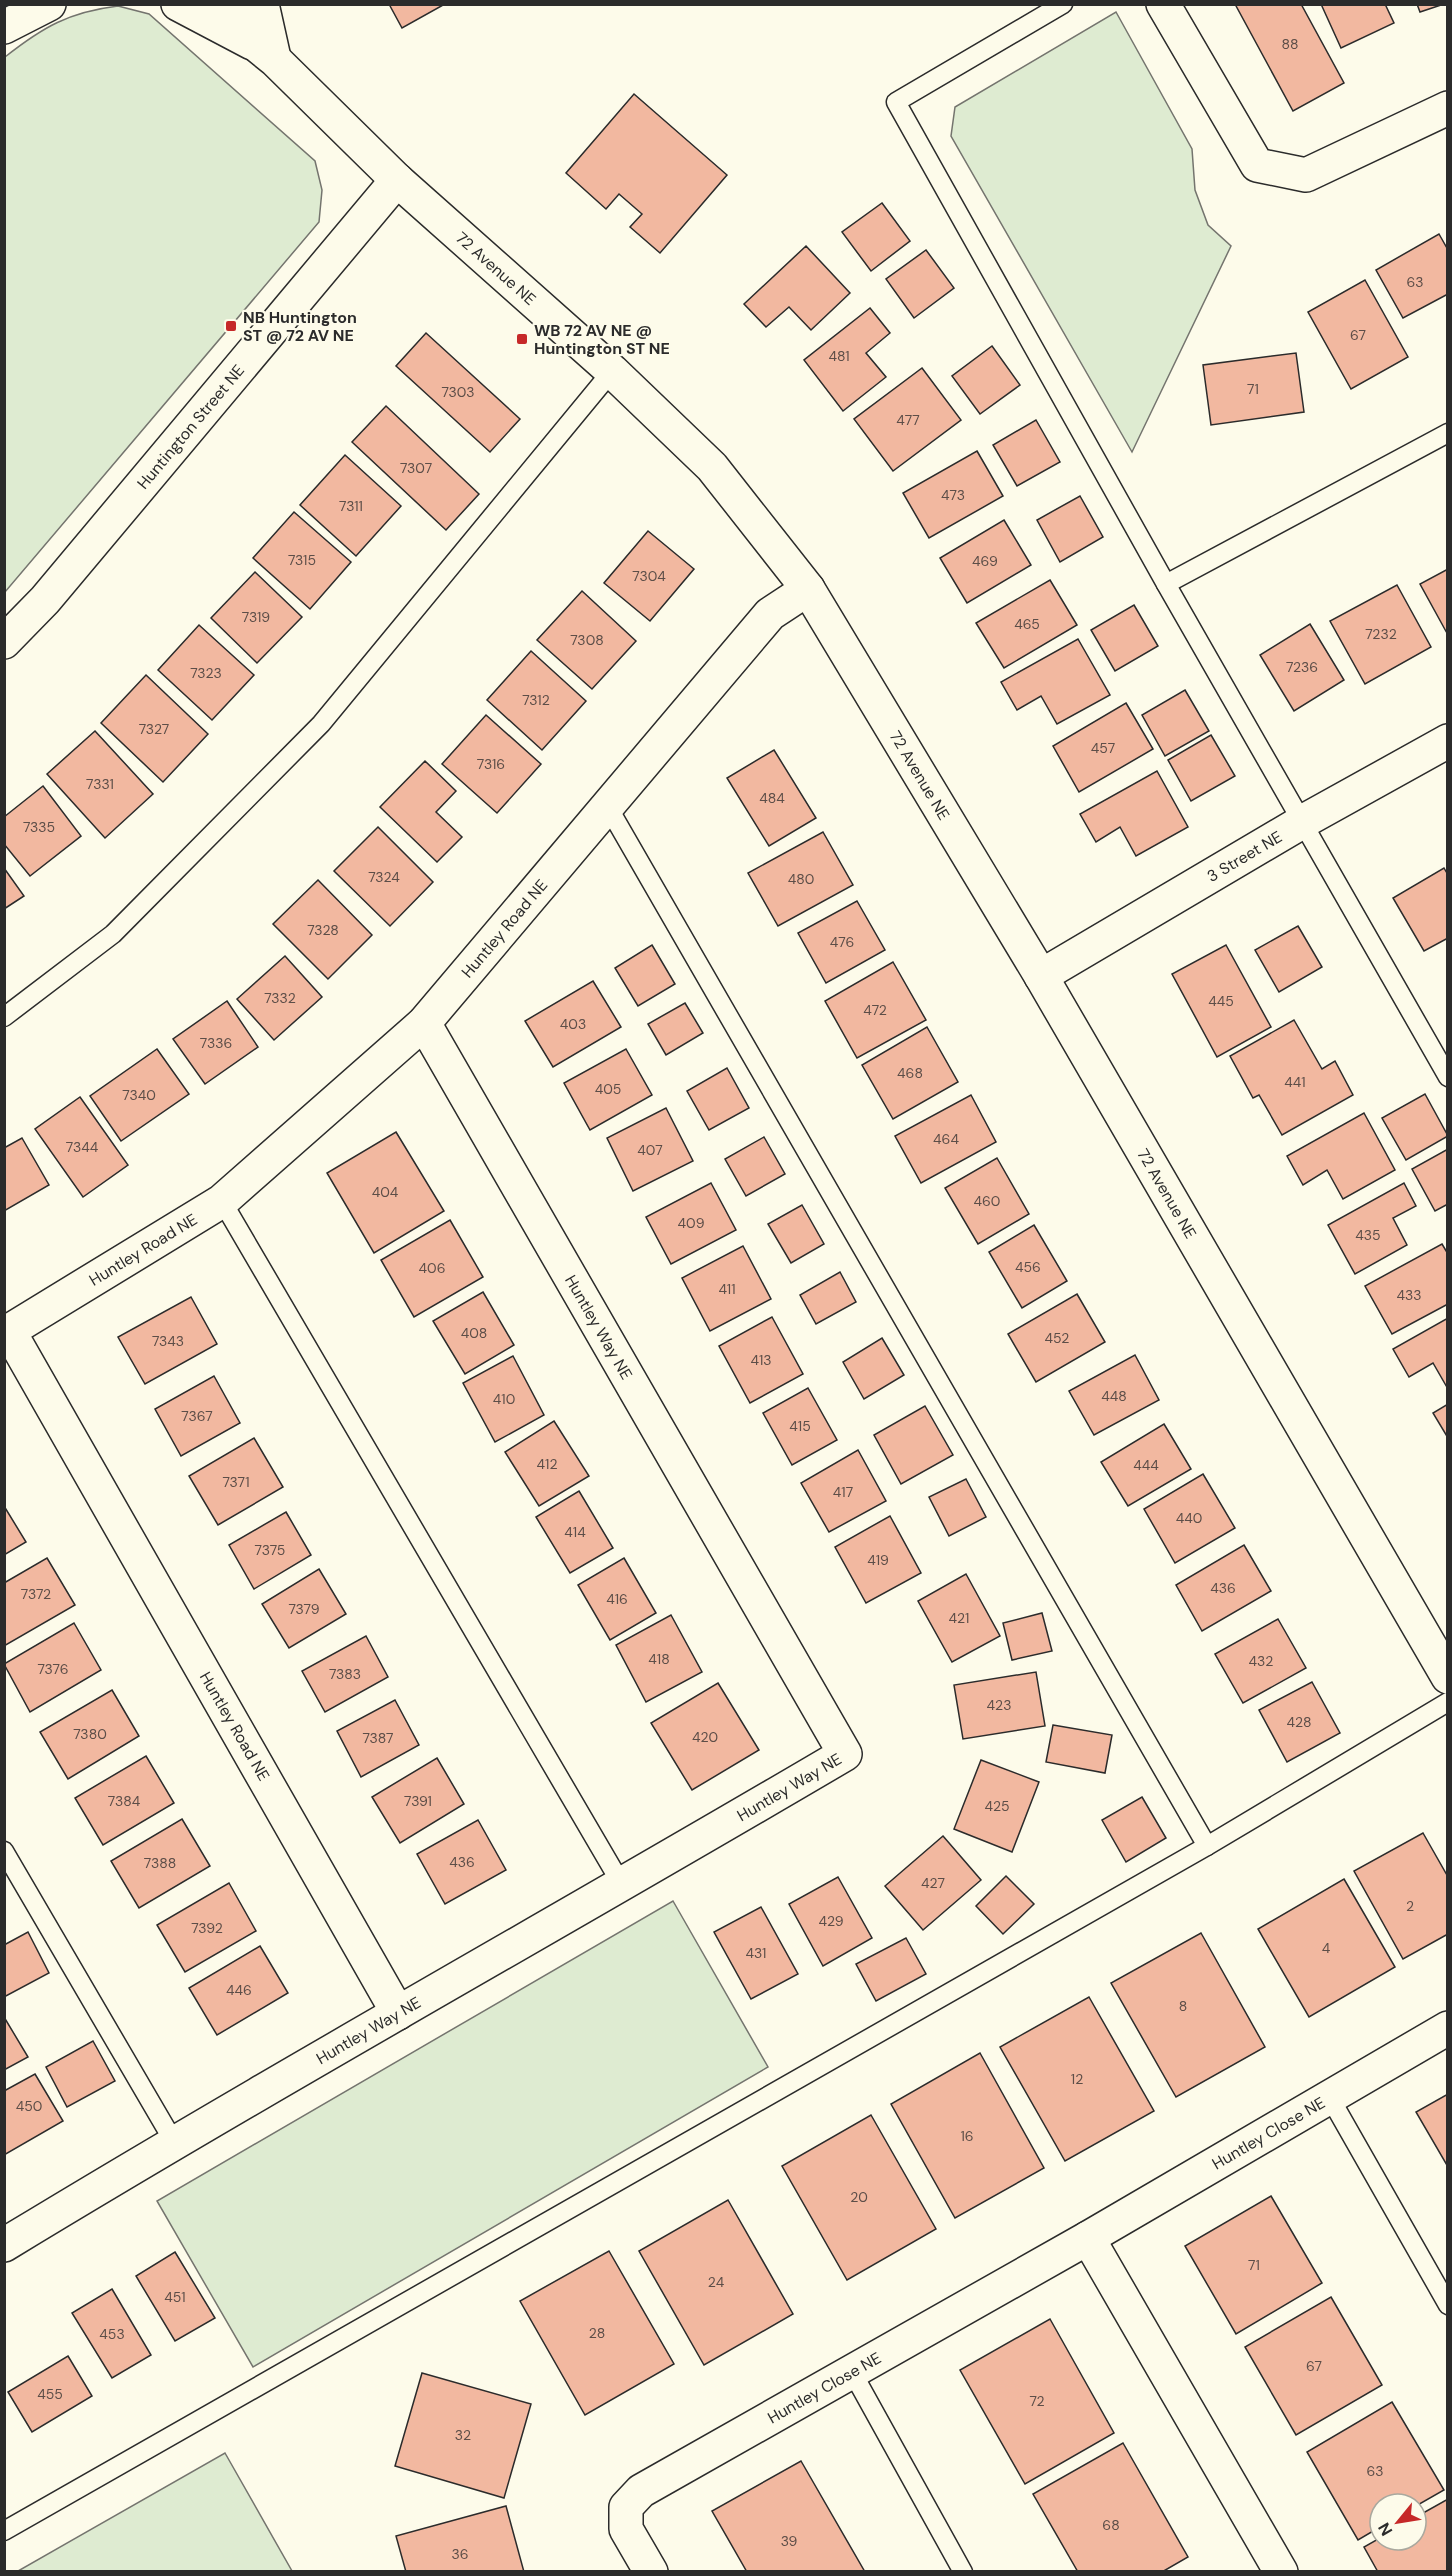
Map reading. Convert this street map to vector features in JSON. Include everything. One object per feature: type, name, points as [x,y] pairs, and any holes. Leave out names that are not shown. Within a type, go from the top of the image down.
[{"type":"street","points":[[4,27],[49,4]]},
{"type":"street","points":[[178,4],[267,53]]},
{"type":"street","name":"72 Avenue NE","points":[[227,4],[267,53],[397,180],[612,370],[711,466],[808,589],[1041,976],[1448,1677]]},
{"type":"street","points":[[262,4],[267,53]]},
{"type":"street","points":[[1163,4],[1257,165],[1306,175],[1448,108]]},
{"type":"street","name":"Huntington Street NE","points":[[4,642],[45,600],[397,180]]},
{"type":"street","name":"Huntley Road NE","points":[[399,2013],[9,1331],[222,1201],[424,1023],[770,614],[808,589]]},
{"type":"street","name":"3 Street NE","points":[[1041,976],[1302,822],[1448,741]]},
{"type":"street","name":"Huntley Way NE","points":[[4,2245],[174,2142],[845,1754],[424,1023]]},
{"type":"street","name":"Huntley Close NE","points":[[651,2571],[626,2529],[626,2506],[641,2491],[851,2370],[1088,2238],[1448,2028]]},
{"type":"street","points":[[1088,2238],[1281,2571]]},
{"type":"lane","points":[[1063,4],[896,102],[1166,584],[1446,1070]]},
{"type":"lane","points":[[4,1017],[113,934],[321,724],[612,370]]},
{"type":"lane","points":[[1166,584],[1448,433]]},
{"type":"lane","points":[[608,807],[1208,1846]]},
{"type":"lane","points":[[222,1201],[622,1885]]},
{"type":"lane","points":[[4,2531],[1208,1846],[1448,1702]]},
{"type":"lane","points":[[4,1851],[174,2142]]},
{"type":"lane","points":[[1329,2096],[1448,2305]]},
{"type":"lane","points":[[851,2370],[963,2571]]},
{"type":"green space","points":[[118,6],[149,14],[315,161],[322,190],[319,222],[5,592],[5,57],[57,22],[85,12]]},
{"type":"green space","points":[[1116,12],[1192,149],[1195,190],[1208,225],[1231,246],[1132,452],[951,136],[955,107]]},
{"type":"green space","points":[[673,1901],[768,2067],[253,2367],[157,2201]]},
{"type":"green space","points":[[225,2453],[292,2571],[18,2571]]},
{"type":"building","points":[[389,4],[445,4],[402,28]]},
{"type":"building","points":[[1235,4],[1301,4],[1344,83],[1293,111]]},
{"type":"building","points":[[1321,4],[1385,4],[1394,23],[1341,48]]},
{"type":"building","points":[[1417,4],[1444,4],[1420,12]]},
{"type":"building","points":[[634,94],[727,175],[660,253],[630,227],[642,214],[619,194],[606,209],[566,173]]},
{"type":"building","points":[[882,203],[910,241],[871,271],[842,232]]},
{"type":"building","points":[[1439,234],[1448,250],[1448,294],[1403,318],[1376,270]]},
{"type":"building","points":[[806,246],[850,293],[811,330],[789,307],[766,327],[744,304]]},
{"type":"building","points":[[926,250],[954,288],[914,318],[886,279]]},
{"type":"building","points":[[1365,280],[1408,357],[1351,389],[1308,312]]},
{"type":"building","points":[[870,308],[890,333],[866,353],[886,377],[843,411],[804,360]]},
{"type":"building","points":[[426,333],[520,419],[490,452],[396,366]]},
{"type":"building","points":[[992,346],[1020,385],[980,414],[952,376]]},
{"type":"building","points":[[1296,353],[1304,412],[1211,425],[1203,365]]},
{"type":"building","points":[[922,368],[961,420],[893,471],[854,419]]},
{"type":"building","points":[[386,406],[479,494],[446,530],[352,442]]},
{"type":"building","points":[[1036,420],[1060,462],[1017,486],[993,445]]},
{"type":"building","points":[[977,451],[1003,496],[929,538],[903,493]]},
{"type":"building","points":[[345,455],[401,506],[356,556],[300,505]]},
{"type":"building","points":[[1080,496],[1103,537],[1060,562],[1037,520]]},
{"type":"building","points":[[294,512],[351,562],[310,609],[253,558]]},
{"type":"building","points":[[1004,520],[1031,565],[967,603],[940,558]]},
{"type":"building","points":[[648,531],[694,569],[650,621],[604,583]]},
{"type":"building","points":[[1448,569],[1448,635],[1420,584]]},
{"type":"building","points":[[255,572],[302,617],[257,663],[211,618]]},
{"type":"building","points":[[1050,580],[1077,625],[1004,668],[976,623]]},
{"type":"building","points":[[1397,585],[1431,647],[1365,684],[1330,621]]},
{"type":"building","points":[[582,591],[636,641],[592,689],[537,640]]},
{"type":"building","points":[[1134,605],[1158,646],[1115,671],[1091,630]]},
{"type":"building","points":[[1310,624],[1344,680],[1294,711],[1260,655]]},
{"type":"building","points":[[199,625],[254,675],[212,720],[158,670]]},
{"type":"building","points":[[1078,639],[1110,695],[1057,724],[1041,696],[1017,710],[1001,682]]},
{"type":"building","points":[[531,651],[586,701],[542,750],[487,700]]},
{"type":"building","points":[[146,675],[208,734],[163,782],[101,723]]},
{"type":"building","points":[[1185,690],[1209,731],[1165,756],[1142,715]]},
{"type":"building","points":[[1126,703],[1153,749],[1079,792],[1053,746]]},
{"type":"building","points":[[486,715],[541,764],[497,813],[442,764]]},
{"type":"building","points":[[95,731],[153,794],[105,838],[47,774]]},
{"type":"building","points":[[1211,735],[1235,776],[1191,801],[1168,760]]},
{"type":"building","points":[[774,750],[816,818],[769,846],[727,778]]},
{"type":"building","points":[[425,761],[456,791],[436,812],[462,837],[437,862],[380,807]]},
{"type":"building","points":[[1157,771],[1188,827],[1136,856],[1120,827],[1096,842],[1080,814]]},
{"type":"building","points":[[43,786],[81,836],[30,876],[4,844],[4,817]]},
{"type":"building","points":[[378,827],[433,882],[390,926],[334,871]]},
{"type":"building","points":[[823,832],[853,885],[778,926],[748,873]]},
{"type":"building","points":[[4,868],[24,896],[4,909]]},
{"type":"building","points":[[1444,868],[1448,875],[1448,938],[1424,951],[1393,898]]},
{"type":"building","points":[[318,880],[372,935],[328,979],[273,924]]},
{"type":"building","points":[[857,901],[885,950],[826,983],[798,933]]},
{"type":"building","points":[[1298,926],[1322,967],[1279,992],[1255,950]]},
{"type":"building","points":[[652,945],[675,984],[638,1006],[615,968]]},
{"type":"building","points":[[1226,945],[1271,1027],[1217,1057],[1172,974]]},
{"type":"building","points":[[285,956],[322,997],[274,1040],[237,999]]},
{"type":"building","points":[[893,962],[926,1020],[857,1058],[825,1001]]},
{"type":"building","points":[[593,981],[621,1027],[553,1067],[525,1021]]},
{"type":"building","points":[[227,1001],[258,1047],[205,1084],[173,1039]]},
{"type":"building","points":[[685,1003],[703,1033],[666,1055],[648,1024]]},
{"type":"building","points":[[1294,1020],[1322,1069],[1335,1061],[1353,1095],[1282,1135],[1259,1095],[1253,1098],[1230,1056]]},
{"type":"building","points":[[927,1027],[958,1082],[893,1119],[862,1065]]},
{"type":"building","points":[[157,1049],[189,1094],[121,1141],[90,1096]]},
{"type":"building","points":[[626,1049],[652,1095],[590,1130],[564,1083]]},
{"type":"building","points":[[727,1068],[749,1108],[709,1130],[687,1091]]},
{"type":"building","points":[[1425,1094],[1448,1136],[1406,1160],[1382,1118]]},
{"type":"building","points":[[971,1095],[996,1142],[921,1183],[895,1136]]},
{"type":"building","points":[[80,1097],[128,1165],[83,1197],[35,1129]]},
{"type":"building","points":[[666,1108],[693,1161],[633,1191],[607,1138]]},
{"type":"building","points":[[1364,1113],[1395,1170],[1343,1199],[1327,1170],[1303,1185],[1287,1156]]},
{"type":"building","points":[[396,1132],[444,1211],[374,1253],[327,1173]]},
{"type":"building","points":[[764,1137],[785,1174],[746,1196],[725,1159]]},
{"type":"building","points":[[22,1138],[49,1185],[4,1211],[4,1148]]},
{"type":"building","points":[[1448,1149],[1448,1204],[1435,1211],[1412,1169]]},
{"type":"building","points":[[997,1158],[1029,1214],[978,1244],[945,1188]]},
{"type":"building","points":[[711,1183],[736,1230],[671,1264],[646,1217]]},
{"type":"building","points":[[1404,1183],[1416,1206],[1393,1218],[1407,1245],[1355,1274],[1328,1225]]},
{"type":"building","points":[[802,1205],[824,1244],[791,1263],[768,1224]]},
{"type":"building","points":[[450,1220],[483,1277],[414,1317],[381,1260]]},
{"type":"building","points":[[1034,1225],[1067,1281],[1022,1308],[989,1252]]},
{"type":"building","points":[[1442,1244],[1448,1254],[1448,1304],[1392,1334],[1365,1286]]},
{"type":"building","points":[[743,1246],[771,1299],[710,1331],[682,1278]]},
{"type":"building","points":[[840,1272],[856,1302],[816,1324],[800,1295]]},
{"type":"building","points":[[483,1292],[514,1345],[465,1374],[433,1321]]},
{"type":"building","points":[[1077,1294],[1105,1342],[1036,1382],[1008,1334]]},
{"type":"building","points":[[191,1297],[217,1344],[145,1384],[118,1337]]},
{"type":"building","points":[[772,1317],[803,1374],[750,1403],[719,1346]]},
{"type":"building","points":[[1448,1318],[1448,1389],[1433,1363],[1409,1377],[1393,1349]]},
{"type":"building","points":[[882,1338],[904,1375],[864,1399],[843,1362]]},
{"type":"building","points":[[1135,1355],[1159,1400],[1094,1435],[1069,1391]]},
{"type":"building","points":[[513,1356],[544,1415],[495,1442],[463,1383]]},
{"type":"building","points":[[214,1376],[240,1423],[181,1456],[155,1409]]},
{"type":"building","points":[[808,1388],[837,1440],[792,1465],[763,1413]]},
{"type":"building","points":[[1448,1404],[1448,1438],[1433,1413]]},
{"type":"building","points":[[925,1406],[953,1455],[901,1484],[874,1435]]},
{"type":"building","points":[[554,1421],[589,1476],[539,1506],[505,1452]]},
{"type":"building","points":[[1164,1424],[1191,1469],[1128,1506],[1101,1462]]},
{"type":"building","points":[[254,1438],[283,1487],[218,1525],[189,1476]]},
{"type":"building","points":[[858,1450],[886,1501],[829,1532],[801,1483]]},
{"type":"building","points":[[1203,1474],[1235,1528],[1175,1563],[1144,1509]]},
{"type":"building","points":[[966,1479],[986,1517],[949,1536],[929,1497]]},
{"type":"building","points":[[579,1491],[613,1548],[570,1573],[536,1517]]},
{"type":"building","points":[[4,1506],[26,1542],[4,1555]]},
{"type":"building","points":[[286,1512],[311,1555],[254,1589],[229,1545]]},
{"type":"building","points":[[890,1516],[921,1573],[866,1603],[835,1547]]},
{"type":"building","points":[[1244,1545],[1271,1591],[1202,1631],[1176,1585]]},
{"type":"building","points":[[47,1558],[75,1605],[4,1646],[4,1583]]},
{"type":"building","points":[[624,1558],[656,1613],[610,1640],[578,1585]]},
{"type":"building","points":[[319,1569],[346,1614],[289,1648],[262,1604]]},
{"type":"building","points":[[966,1574],[1000,1636],[952,1662],[918,1601]]},
{"type":"building","points":[[1042,1613],[1052,1651],[1012,1660],[1003,1623]]},
{"type":"building","points":[[671,1615],[702,1672],[646,1702],[616,1645]]},
{"type":"building","points":[[1278,1619],[1306,1668],[1243,1703],[1215,1654]]},
{"type":"building","points":[[74,1623],[101,1670],[30,1712],[4,1664]]},
{"type":"building","points":[[366,1636],[388,1677],[325,1712],[302,1671]]},
{"type":"building","points":[[1036,1672],[1045,1726],[963,1739],[954,1685]]},
{"type":"building","points":[[1312,1682],[1340,1733],[1287,1762],[1259,1710]]},
{"type":"building","points":[[718,1683],[759,1750],[692,1790],[651,1723]]},
{"type":"building","points":[[112,1690],[139,1736],[68,1779],[40,1732]]},
{"type":"building","points":[[395,1700],[419,1745],[361,1777],[337,1731]]},
{"type":"building","points":[[1053,1725],[1112,1735],[1105,1773],[1046,1762]]},
{"type":"building","points":[[146,1756],[174,1803],[103,1845],[75,1798]]},
{"type":"building","points":[[437,1758],[464,1804],[400,1843],[372,1797]]},
{"type":"building","points":[[981,1760],[1039,1782],[1012,1852],[954,1829]]},
{"type":"building","points":[[1142,1797],[1166,1838],[1126,1862],[1102,1820]]},
{"type":"building","points":[[182,1819],[210,1866],[139,1908],[111,1861]]},
{"type":"building","points":[[478,1820],[506,1870],[445,1904],[417,1854]]},
{"type":"building","points":[[1423,1833],[1448,1877],[1448,1934],[1403,1959],[1354,1871]]},
{"type":"building","points":[[943,1836],[981,1880],[923,1930],[885,1886]]},
{"type":"building","points":[[1006,1876],[1034,1904],[1003,1934],[976,1906]]},
{"type":"building","points":[[838,1877],[872,1938],[823,1966],[789,1904]]},
{"type":"building","points":[[1344,1879],[1395,1967],[1309,2017],[1258,1929]]},
{"type":"building","points":[[229,1883],[256,1931],[185,1972],[157,1925]]},
{"type":"building","points":[[761,1907],[798,1974],[751,1999],[714,1932]]},
{"type":"building","points":[[28,1932],[49,1973],[4,1997],[4,1945]]},
{"type":"building","points":[[1201,1933],[1265,2047],[1176,2097],[1111,1983]]},
{"type":"building","points":[[906,1938],[926,1974],[876,2001],[856,1964]]},
{"type":"building","points":[[260,1946],[288,1993],[217,2035],[189,1988]]},
{"type":"building","points":[[1089,1997],[1154,2111],[1065,2161],[1000,2047]]},
{"type":"building","points":[[4,2017],[28,2057],[4,2070]]},
{"type":"building","points":[[93,2041],[115,2081],[67,2107],[46,2067]]},
{"type":"building","points":[[980,2053],[1044,2168],[955,2218],[891,2104]]},
{"type":"building","points":[[35,2074],[63,2121],[4,2155],[4,2091]]},
{"type":"building","points":[[1448,2094],[1448,2167],[1416,2112]]},
{"type":"building","points":[[871,2115],[936,2229],[847,2280],[782,2166]]},
{"type":"building","points":[[1271,2196],[1322,2283],[1236,2334],[1185,2246]]},
{"type":"building","points":[[728,2200],[793,2314],[704,2365],[639,2251]]},
{"type":"building","points":[[609,2251],[674,2364],[585,2415],[520,2301]]},
{"type":"building","points":[[175,2252],[215,2318],[175,2341],[136,2276]]},
{"type":"building","points":[[112,2289],[151,2355],[112,2378],[72,2313]]},
{"type":"building","points":[[1331,2297],[1382,2385],[1296,2435],[1245,2347]]},
{"type":"building","points":[[1050,2319],[1114,2433],[1025,2484],[960,2370]]},
{"type":"building","points":[[68,2356],[92,2396],[32,2432],[8,2392]]},
{"type":"building","points":[[422,2373],[531,2404],[504,2498],[395,2466]]},
{"type":"building","points":[[1392,2402],[1444,2490],[1428,2499],[1428,2492],[1368,2492],[1368,2534],[1358,2540],[1307,2452]]},
{"type":"building","points":[[1123,2443],[1188,2557],[1162,2572],[1078,2572],[1033,2494]]},
{"type":"building","points":[[801,2461],[865,2572],[747,2572],[712,2511]]},
{"type":"building","points":[[1448,2499],[1448,2572],[1378,2572],[1364,2547],[1368,2545],[1368,2552],[1428,2552],[1428,2510]]},
{"type":"building","points":[[506,2506],[524,2572],[406,2572],[396,2536]]},
{"type":"place","name":"NB Huntington ST @ 72 AV NE","points":[[231,326]]},
{"type":"place","name":"WB 72 AV NE @ Huntington ST NE","points":[[522,339]]}]
